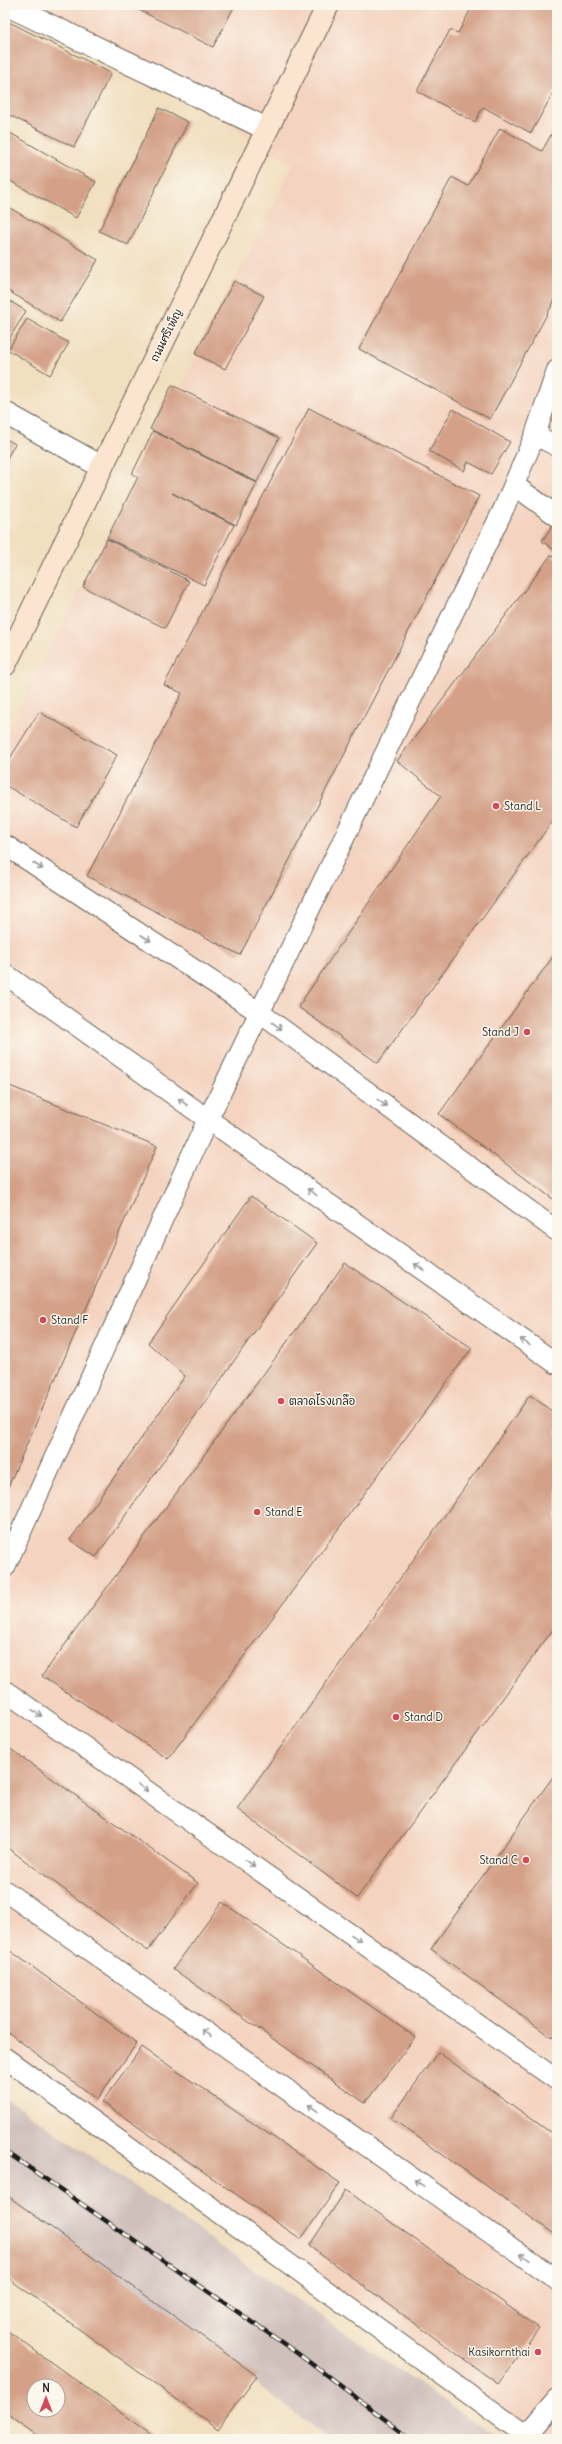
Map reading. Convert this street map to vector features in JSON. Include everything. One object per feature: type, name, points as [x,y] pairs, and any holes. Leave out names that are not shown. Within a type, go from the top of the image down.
[{"type":"main road","name":"ถนนศรีเพ็ญ","points":[[5,665],[328,5]]},
{"type":"street","points":[[7,5],[267,129]]},
{"type":"street","points":[[5,413],[102,467]]},
{"type":"street","points":[[528,2438],[557,2400]]},
{"type":"lane","points":[[5,1567],[208,1119],[514,485],[535,435],[557,370]]},
{"type":"lane","points":[[535,435],[557,446]]},
{"type":"lane","points":[[514,485],[557,516]]},
{"type":"lane","points":[[5,845],[260,1013],[557,1232]]},
{"type":"lane","points":[[6,976],[557,1364]]},
{"type":"lane","points":[[5,1691],[557,2080]]},
{"type":"lane","points":[[5,1891],[557,2280]]},
{"type":"lane","points":[[5,2058],[528,2438]]},
{"type":"shaded area","name":"ตลาดโรงเกลือ","points":[[46,5],[557,5],[557,2439],[526,2439],[5,2065],[5,737],[293,165]]},
{"type":"shaded area","points":[[5,2097],[498,2439],[329,2439],[5,2195]]},
{"type":"building","points":[[129,5],[235,5],[213,47]]},
{"type":"building","points":[[473,5],[557,5],[557,86],[531,133],[483,107],[475,122],[417,91],[450,30],[458,33]]},
{"type":"building","points":[[5,20],[111,73],[74,147],[5,113]]},
{"type":"building","points":[[159,108],[188,122],[128,245],[99,231]]},
{"type":"building","points":[[557,124],[557,296],[490,419],[359,349],[452,177],[468,186],[500,128],[542,151]]},
{"type":"building","points":[[5,130],[96,182],[76,218],[5,178]]},
{"type":"building","points":[[5,205],[98,260],[60,322],[5,289]]},
{"type":"building","points":[[234,281],[264,296],[225,369],[195,354]]},
{"type":"building","points":[[5,298],[26,311],[5,346]]},
{"type":"building","points":[[27,319],[69,343],[50,375],[8,350]]},
{"type":"building","points":[[172,385],[279,438],[257,482],[150,429]]},
{"type":"building","points":[[557,402],[557,419],[550,415]]},
{"type":"building","points":[[309,408],[479,496],[240,955],[87,876],[182,693],[164,685]]},
{"type":"building","points":[[453,409],[510,442],[491,474],[468,462],[464,471],[429,451]]},
{"type":"building","points":[[153,431],[257,483],[236,525],[172,493],[234,525],[204,585],[107,538],[138,477],[132,474]]},
{"type":"building","points":[[5,438],[15,444],[5,461]]},
{"type":"building","points":[[557,519],[557,552],[542,541]]},
{"type":"building","points":[[107,539],[189,581],[165,628],[83,587]]},
{"type":"building","name":"Stand L","points":[[551,555],[557,559],[557,815],[378,1063],[298,1007],[441,796],[397,761]]},
{"type":"building","points":[[39,712],[117,755],[76,827],[5,785],[5,766]]},
{"type":"building","name":"Stand J","points":[[557,951],[557,1202],[439,1114]]},
{"type":"building","name":"Stand F","points":[[5,1084],[157,1146],[5,1494]]},
{"type":"building","points":[[251,1196],[317,1243],[96,1557],[70,1540],[185,1376],[148,1343]]},
{"type":"building","name":"Stand E","points":[[345,1263],[472,1348],[168,1759],[42,1676]]},
{"type":"building","name":"Stand D","points":[[530,1395],[557,1415],[557,1624],[357,1898],[237,1809]]},
{"type":"building","points":[[5,1745],[198,1883],[148,1951],[5,1846]]},
{"type":"building","name":"Stand C","points":[[557,1771],[557,2031],[552,2038],[431,1949]]},
{"type":"building","points":[[222,1902],[415,2037],[365,2103],[173,1969]]},
{"type":"building","points":[[5,1947],[137,2043],[97,2099],[5,2030]]},
{"type":"building","points":[[142,2047],[340,2183],[301,2239],[102,2102]]},
{"type":"building","points":[[438,2052],[557,2137],[557,2236],[391,2118]]},
{"type":"building","points":[[346,2190],[539,2328],[498,2384],[309,2246]]},
{"type":"building","points":[[5,2194],[257,2376],[218,2429],[5,2276]]},
{"type":"building","points":[[5,2329],[157,2439],[43,2439],[5,2412]]},
{"type":"railway","points":[[5,2151],[297,2353],[411,2439]]},
{"type":"place","name":"Stand L","points":[[496,806]]},
{"type":"place","name":"Stand J","points":[[527,1032]]},
{"type":"place","name":"Stand F","points":[[43,1320]]},
{"type":"place","name":"ตลาดโรงเกลือ","points":[[281,1401]]},
{"type":"place","name":"Stand E","points":[[257,1512]]},
{"type":"place","name":"Stand D","points":[[396,1717]]},
{"type":"place","name":"Stand C","points":[[526,1860]]},
{"type":"place","name":"Kasikornthai","points":[[538,2352]]}]
